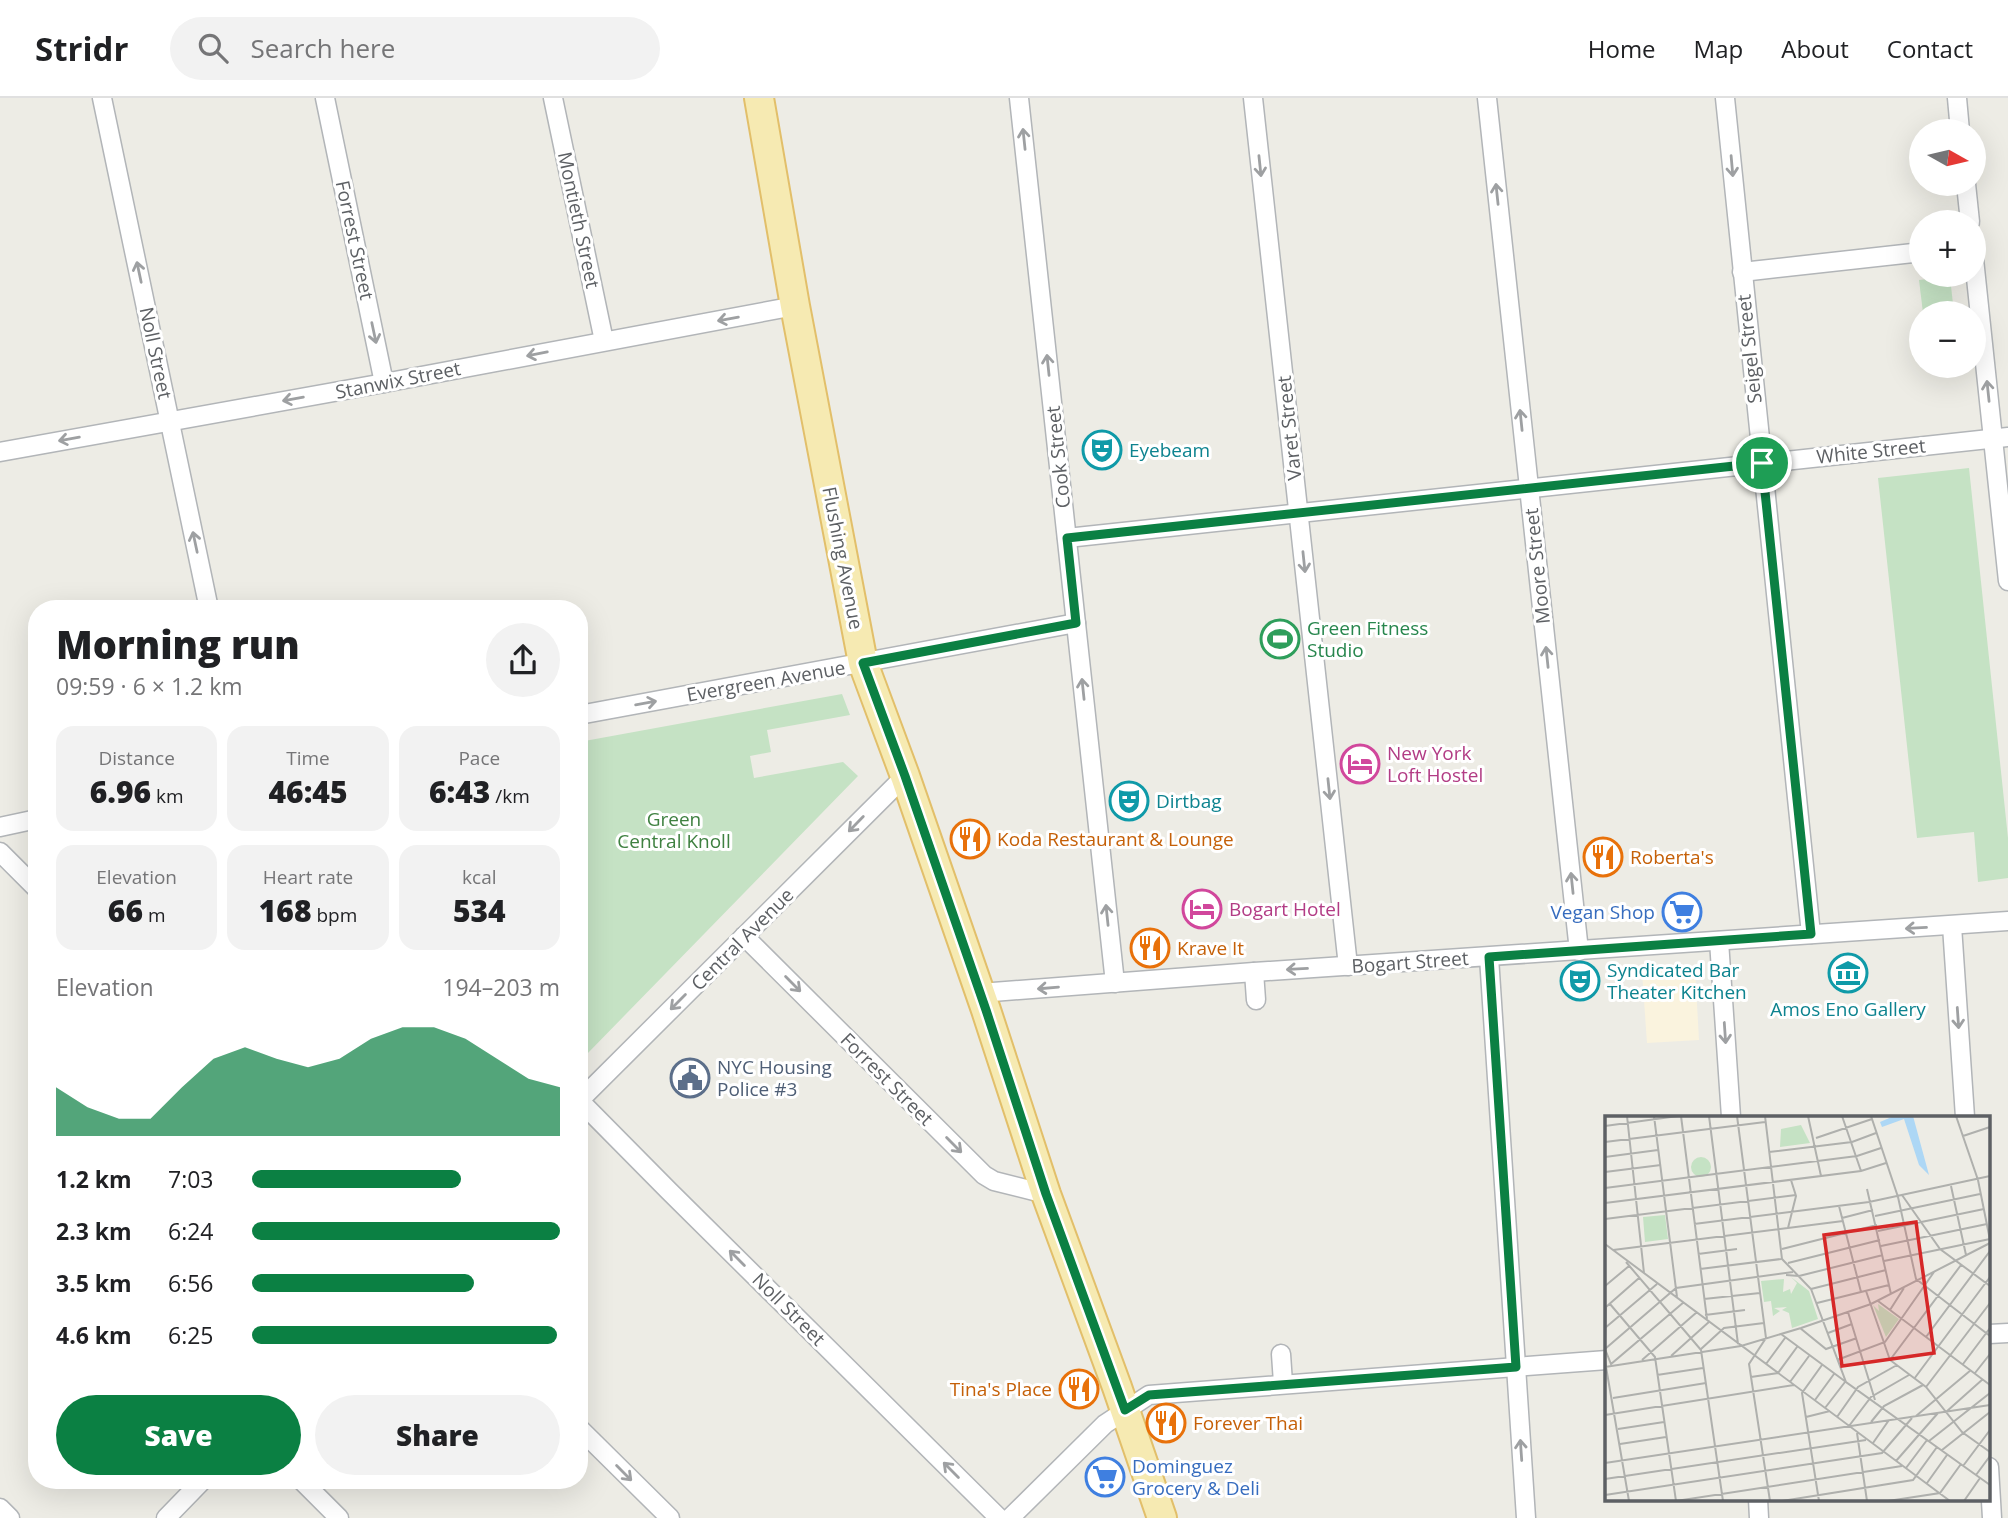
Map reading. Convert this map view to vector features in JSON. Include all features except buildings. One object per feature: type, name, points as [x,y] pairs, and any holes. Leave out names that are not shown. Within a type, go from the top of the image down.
[{"type":"main road","name":"Flushing Avenue","points":[[758,98],[863,663],[980,993],[1046,1194],[1162,1518]]},
{"type":"street","name":"Noll Street","points":[[102,98],[207,600]]},
{"type":"street","name":"Forrest Street","points":[[325,98],[384,383]]},
{"type":"street","name":"Montieth Street","points":[[554,98],[604,341]]},
{"type":"street","name":"Cook Street","points":[[1019,98],[1115,983]]},
{"type":"street","name":"Varet Street","points":[[1253,98],[1348,966]]},
{"type":"street","name":"Moore Street","points":[[1487,98],[1579,951]]},
{"type":"street","name":"Seigel Street","points":[[1725,98],[1811,934]]},
{"type":"street","points":[[1957,98],[1959,119]]},
{"type":"street","points":[[1742,272],[1909,253]]},
{"type":"street","points":[[1978,287],[2001,438],[2008,580]]},
{"type":"street","name":"Stanwix Street","points":[[0,452],[795,306]]},
{"type":"street","name":"White Street","points":[[1067,538],[2001,438]]},
{"type":"street","name":"Evergreen Avenue","points":[[588,713],[1076,623]]},
{"type":"street","name":"Central Avenue","points":[[588,1093],[905,776]]},
{"type":"street","points":[[0,827],[28,821]]},
{"type":"street","points":[[0,852],[28,880]]},
{"type":"street","name":"Bogart Street","points":[[980,993],[2008,921]]},
{"type":"street","points":[[1952,926],[1965,1116]]},
{"type":"street","name":"Forrest Street","points":[[744,936],[984,1175],[994,1181],[1046,1194]]},
{"type":"street","points":[[1719,941],[1731,1116]]},
{"type":"street","points":[[1489,957],[1526,1518]]},
{"type":"street","points":[[1254,972],[1256,1000]]},
{"type":"street","name":"Noll Street","points":[[588,1109],[999,1518]]},
{"type":"street","points":[[1990,1334],[2008,1333]]},
{"type":"street","points":[[1280,1354],[1283,1383]]},
{"type":"street","points":[[1010,1518],[1105,1424],[1149,1395],[1605,1360]]},
{"type":"street","points":[[588,1437],[670,1518]]},
{"type":"street","points":[[1990,1484],[1992,1518]]},
{"type":"street","points":[[166,1518],[194,1489]]},
{"type":"street","points":[[310,1489],[339,1518]]},
{"type":"street","points":[[1758,1500],[1759,1518]]},
{"type":"street","points":[[0,1508],[10,1518]]},
{"type":"shaded area","points":[[1695,968],[1699,1040],[1647,1043],[1642,972]]},
{"type":"green space","points":[[1920,287],[1951,287],[1953,301],[1922,301]]},
{"type":"green space","points":[[1969,468],[2008,838],[2008,878],[1978,882],[1974,832],[1917,838],[1878,478]]},
{"type":"green space","name":"Green Central Knoll","points":[[842,694],[850,715],[767,730],[771,752],[750,756],[754,778],[843,762],[858,776],[588,1053],[588,740]]},
{"type":"place","name":"Eyebeam","points":[[1102,450]]},
{"type":"place","name":"Green Fitness Studio","points":[[1280,639]]},
{"type":"place","name":"New York Loft Hostel","points":[[1360,764]]},
{"type":"place","name":"Dirtbag","points":[[1129,801]]},
{"type":"place","name":"Koda Restaurant & Lounge","points":[[970,839]]},
{"type":"place","name":"Roberta's","points":[[1603,857]]},
{"type":"place","name":"Bogart Hotel","points":[[1202,909]]},
{"type":"place","name":"Vegan Shop","points":[[1682,912]]},
{"type":"place","name":"Krave It","points":[[1150,948]]},
{"type":"place","name":"Amos Eno Gallery","points":[[1848,973]]},
{"type":"place","name":"Syndicated Bar Theater Kitchen","points":[[1580,981]]},
{"type":"place","name":"NYC Housing Police #3","points":[[690,1078]]},
{"type":"place","name":"Tina's Place","points":[[1079,1389]]},
{"type":"place","name":"Forever Thai","points":[[1166,1423]]},
{"type":"place","name":"Dominguez Grocery & Deli","points":[[1105,1477]]},
{"type":"route","points":[[1762,463],[1811,934],[1489,957],[1516,1367],[1149,1395],[1125,1410],[1046,1194],[986,1010],[863,663],[1076,623],[1067,538],[1762,463]]}]
